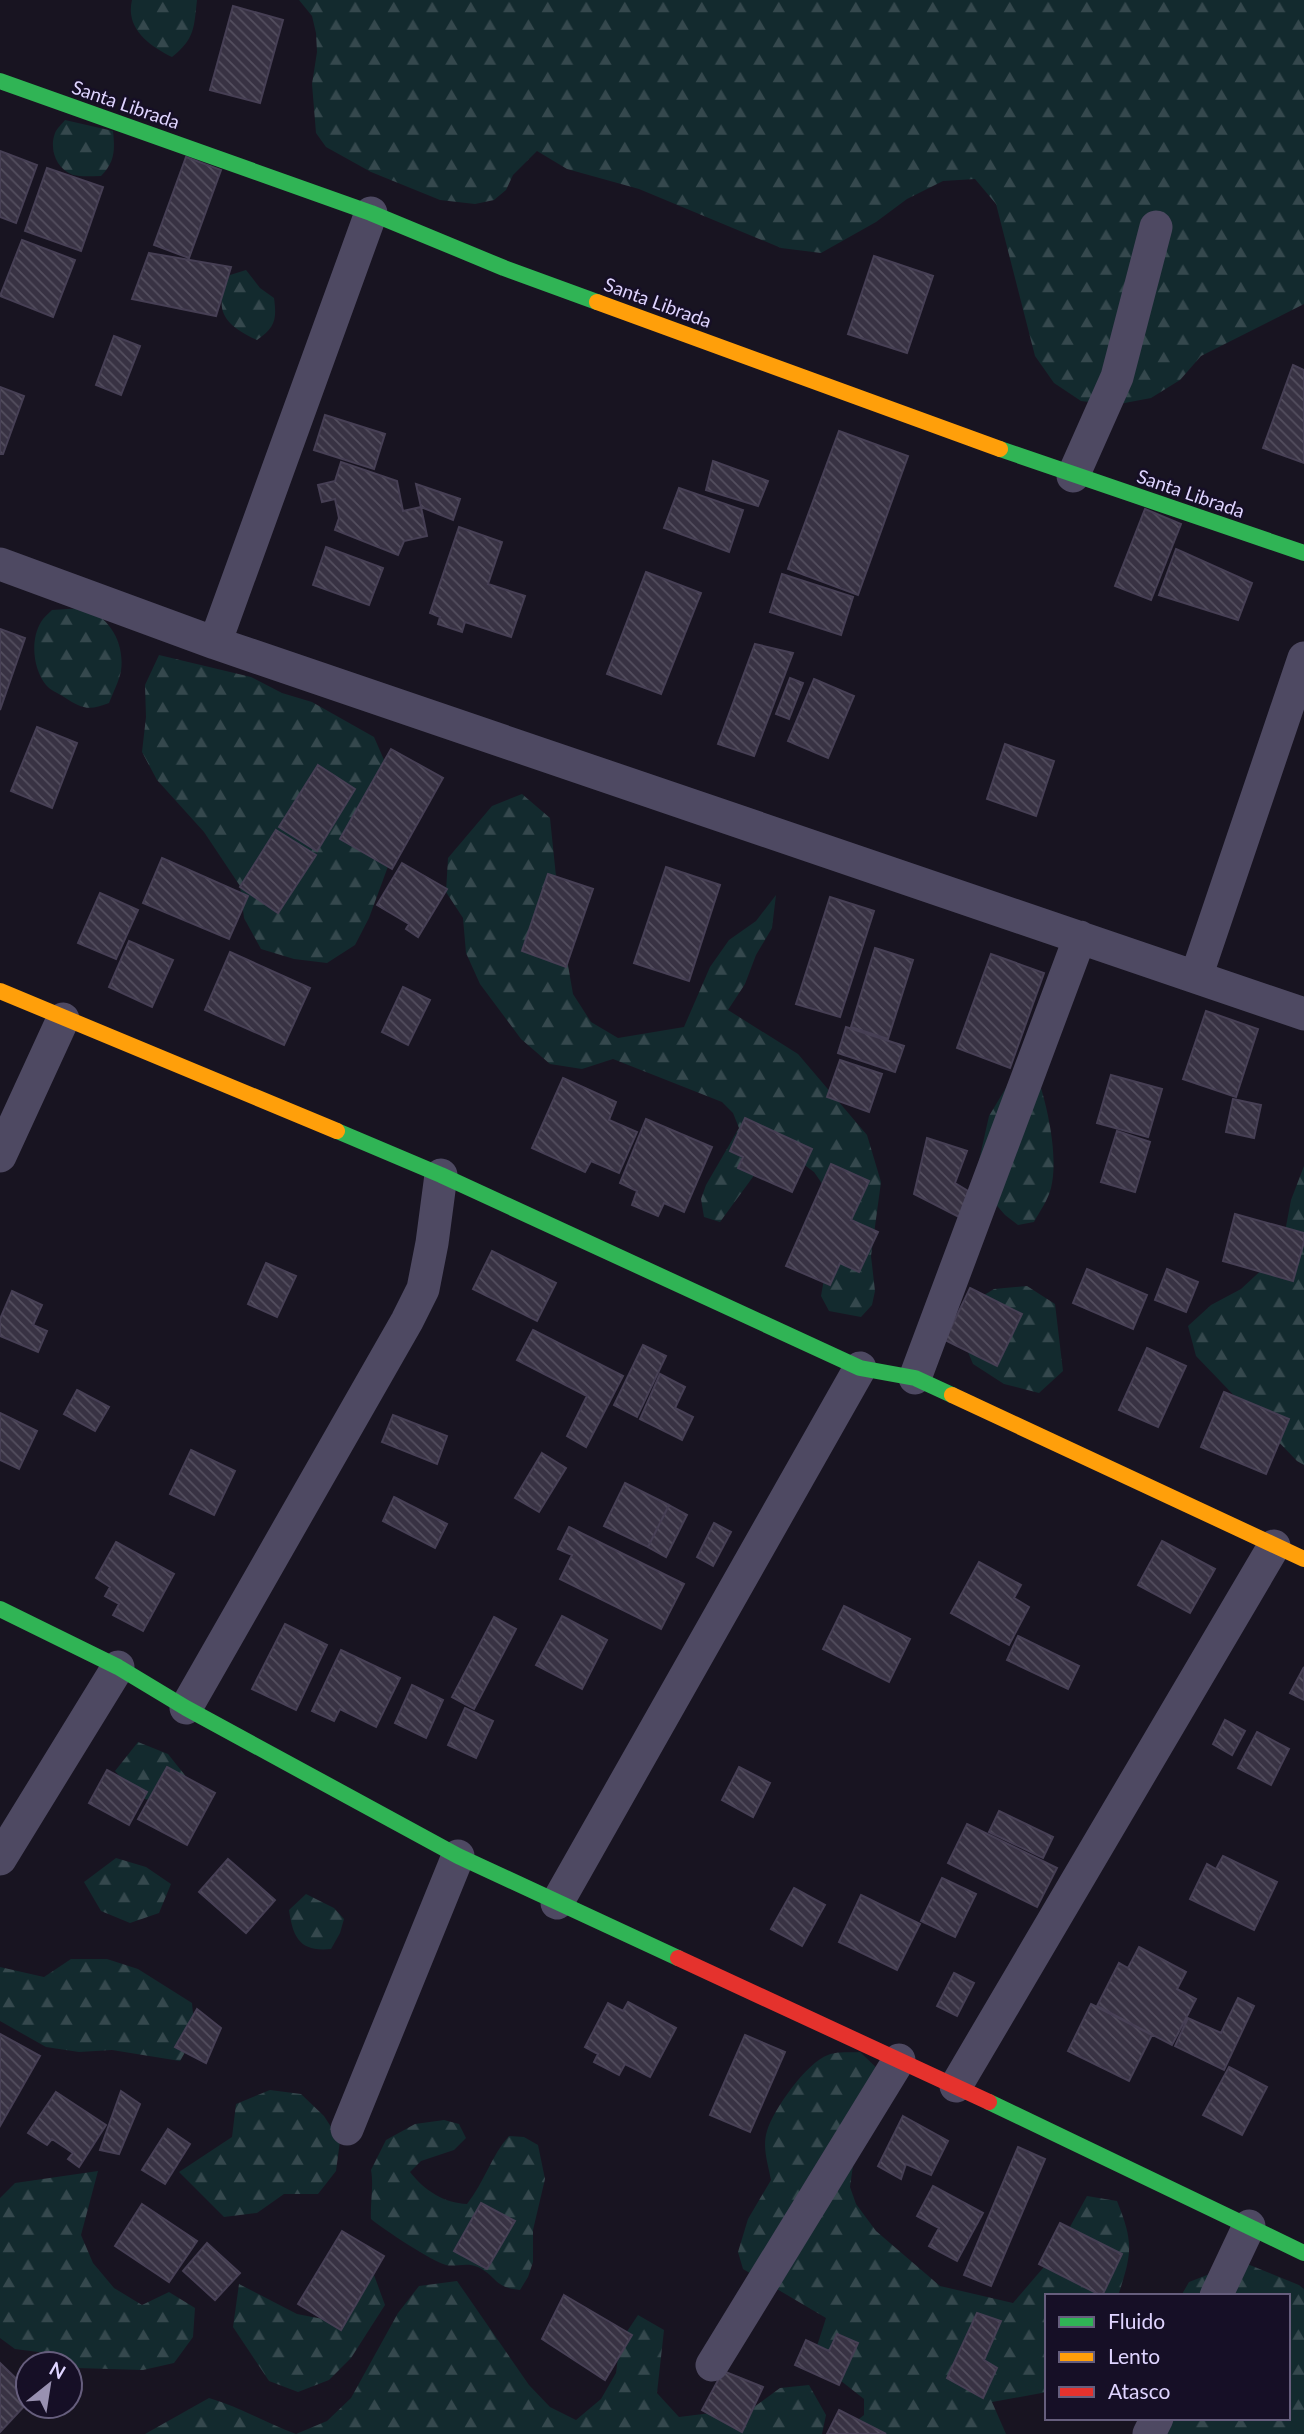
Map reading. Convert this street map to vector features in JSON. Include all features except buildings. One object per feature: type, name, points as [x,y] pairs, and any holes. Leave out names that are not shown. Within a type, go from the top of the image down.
[{"type":"street","name":"Santa Librada","points":[[0,81],[371,212],[504,268],[1073,476],[1304,553]]},
{"type":"street","points":[[215,643],[371,212]]},
{"type":"street","points":[[1073,476],[1117,377],[1156,227]]},
{"type":"street","points":[[0,564],[215,643],[1304,1014]]},
{"type":"street","points":[[1196,977],[1304,658]]},
{"type":"street","points":[[915,1378],[1080,937]]},
{"type":"street","points":[[0,991],[441,1175],[860,1368],[915,1378],[1289,1553],[957,2086]]},
{"type":"street","points":[[0,1156],[63,1019]]},
{"type":"street","points":[[186,1708],[407,1321],[422,1289],[432,1243],[441,1175]]},
{"type":"street","points":[[557,1903],[860,1368]]},
{"type":"street","points":[[0,1609],[118,1667],[186,1708],[458,1856],[957,2086],[1304,2253]]},
{"type":"street","points":[[0,1858],[118,1667]]},
{"type":"street","points":[[347,2129],[458,1856]]},
{"type":"street","points":[[712,2365],[899,2060]]},
{"type":"street","points":[[1217,2294],[1249,2226]]},
{"type":"green space","points":[[132,0],[197,0],[192,32],[172,57],[155,48],[136,28],[132,20]]},
{"type":"green space","points":[[299,0],[1304,0],[1304,304],[1201,356],[1180,380],[1151,398],[1114,405],[1081,401],[1054,383],[1035,356],[996,204],[975,179],[943,181],[907,199],[876,222],[821,253],[781,248],[639,189],[567,169],[537,151],[513,175],[506,190],[494,200],[475,204],[440,200],[371,172],[326,147],[316,133],[312,84],[317,52],[316,33],[312,16]]},
{"type":"green space","points":[[65,120],[113,131],[113,155],[101,176],[73,175],[58,163],[53,139]]},
{"type":"green space","points":[[246,270],[260,288],[274,298],[273,322],[268,331],[257,340],[229,322],[222,307],[222,298],[230,275]]},
{"type":"green space","points":[[84,608],[108,624],[118,641],[122,660],[120,675],[109,703],[91,708],[76,704],[48,687],[38,671],[34,654],[38,629],[52,610]]},
{"type":"green space","points":[[159,655],[251,677],[282,693],[312,702],[374,737],[399,794],[390,861],[369,918],[355,945],[327,963],[294,959],[261,949],[244,918],[240,886],[204,832],[157,780],[142,752],[146,717],[145,685]]},
{"type":"green space","points":[[522,794],[550,818],[561,925],[573,994],[591,1022],[618,1038],[684,1027],[710,967],[729,940],[756,921],[776,895],[772,928],[756,955],[745,984],[728,1010],[798,1054],[867,1135],[881,1182],[871,1256],[875,1291],[872,1305],[861,1317],[829,1311],[821,1296],[827,1262],[846,1218],[814,1172],[787,1152],[758,1170],[720,1222],[704,1217],[701,1199],[706,1185],[739,1128],[733,1113],[722,1102],[613,1059],[582,1069],[550,1064],[521,1039],[480,984],[466,953],[463,918],[446,892],[448,858],[492,806]]},
{"type":"green space","points":[[1037,1075],[1051,1131],[1053,1175],[1048,1197],[1034,1222],[1018,1225],[992,1200],[978,1165],[989,1116],[1013,1076]]},
{"type":"green space","points":[[1304,1166],[1304,1465],[1297,1461],[1196,1356],[1188,1326],[1211,1305],[1241,1289],[1268,1264],[1284,1237],[1291,1200]]},
{"type":"green space","points":[[1027,1286],[1055,1304],[1063,1371],[1039,1393],[1004,1384],[973,1364],[959,1331],[971,1303],[994,1289]]},
{"type":"green space","points":[[138,1742],[168,1754],[188,1779],[174,1807],[138,1797],[115,1771]]},
{"type":"green space","points":[[116,1858],[146,1867],[171,1884],[159,1913],[130,1923],[101,1911],[84,1882]]},
{"type":"green space","points":[[306,1894],[334,1908],[344,1919],[331,1949],[312,1948],[300,1941],[296,1935],[289,1910]]},
{"type":"green space","points":[[71,1959],[107,1959],[138,1969],[192,2003],[195,2035],[180,2061],[112,2050],[79,2052],[46,2047],[0,2021],[0,1967],[44,1977]]},
{"type":"green space","points":[[860,2052],[882,2073],[855,2151],[850,2187],[856,2204],[876,2231],[940,2286],[1013,2303],[1055,2254],[1087,2196],[1117,2201],[1129,2248],[1119,2294],[1045,2294],[1045,2392],[992,2402],[1006,2434],[840,2434],[864,2415],[864,2399],[822,2366],[816,2349],[826,2318],[743,2269],[738,2252],[748,2219],[771,2180],[765,2143],[770,2122],[792,2088],[810,2067],[820,2059],[836,2053]]},
{"type":"green space","points":[[270,2090],[301,2094],[324,2116],[340,2141],[336,2171],[318,2194],[284,2194],[257,2213],[224,2217],[179,2172],[232,2137],[236,2104]]},
{"type":"green space","points":[[444,2120],[459,2124],[466,2138],[454,2150],[421,2161],[410,2172],[422,2185],[450,2201],[467,2204],[509,2136],[524,2137],[538,2145],[545,2179],[533,2230],[533,2262],[520,2290],[505,2287],[474,2266],[440,2263],[371,2219],[371,2170],[386,2140],[415,2124]]},
{"type":"green space","points":[[98,2171],[81,2235],[93,2263],[114,2288],[142,2305],[169,2292],[195,2308],[193,2337],[174,2363],[143,2370],[84,2368],[84,2350],[15,2349],[0,2338],[0,2198],[15,2183]]},
{"type":"green space","points":[[1235,2259],[1304,2289],[1304,2434],[1139,2434],[1139,2420],[1290,2420],[1290,2294],[1182,2294],[1189,2282]]},
{"type":"green space","points":[[374,2275],[385,2305],[351,2358],[329,2380],[298,2392],[269,2381],[233,2327],[239,2284],[297,2314],[328,2320]]},
{"type":"green space","points":[[457,2281],[529,2385],[550,2407],[576,2420],[601,2399],[616,2373],[620,2342],[638,2315],[664,2330],[657,2393],[679,2417],[711,2413],[722,2408],[754,2407],[780,2388],[809,2385],[826,2415],[822,2434],[296,2434],[327,2421],[351,2398],[398,2313],[419,2286]]},
{"type":"green space","points":[[209,2398],[296,2434],[145,2434]]},
{"type":"traffic: fast","points":[[0,81],[371,213],[504,268],[597,302]]},
{"type":"traffic: fast","points":[[1000,449],[1304,553]]},
{"type":"traffic: fast","points":[[337,1131],[441,1175],[860,1368],[915,1378],[952,1395]]},
{"type":"traffic: fast","points":[[0,1609],[118,1667],[186,1708],[458,1856],[678,1958]]},
{"type":"traffic: fast","points":[[989,2102],[1304,2253]]},
{"type":"traffic: slow","points":[[597,302],[1000,449]]},
{"type":"traffic: slow","points":[[0,991],[337,1131]]},
{"type":"traffic: slow","points":[[952,1395],[1304,1559]]},
{"type":"traffic: jam","points":[[678,1958],[989,2102]]}]
